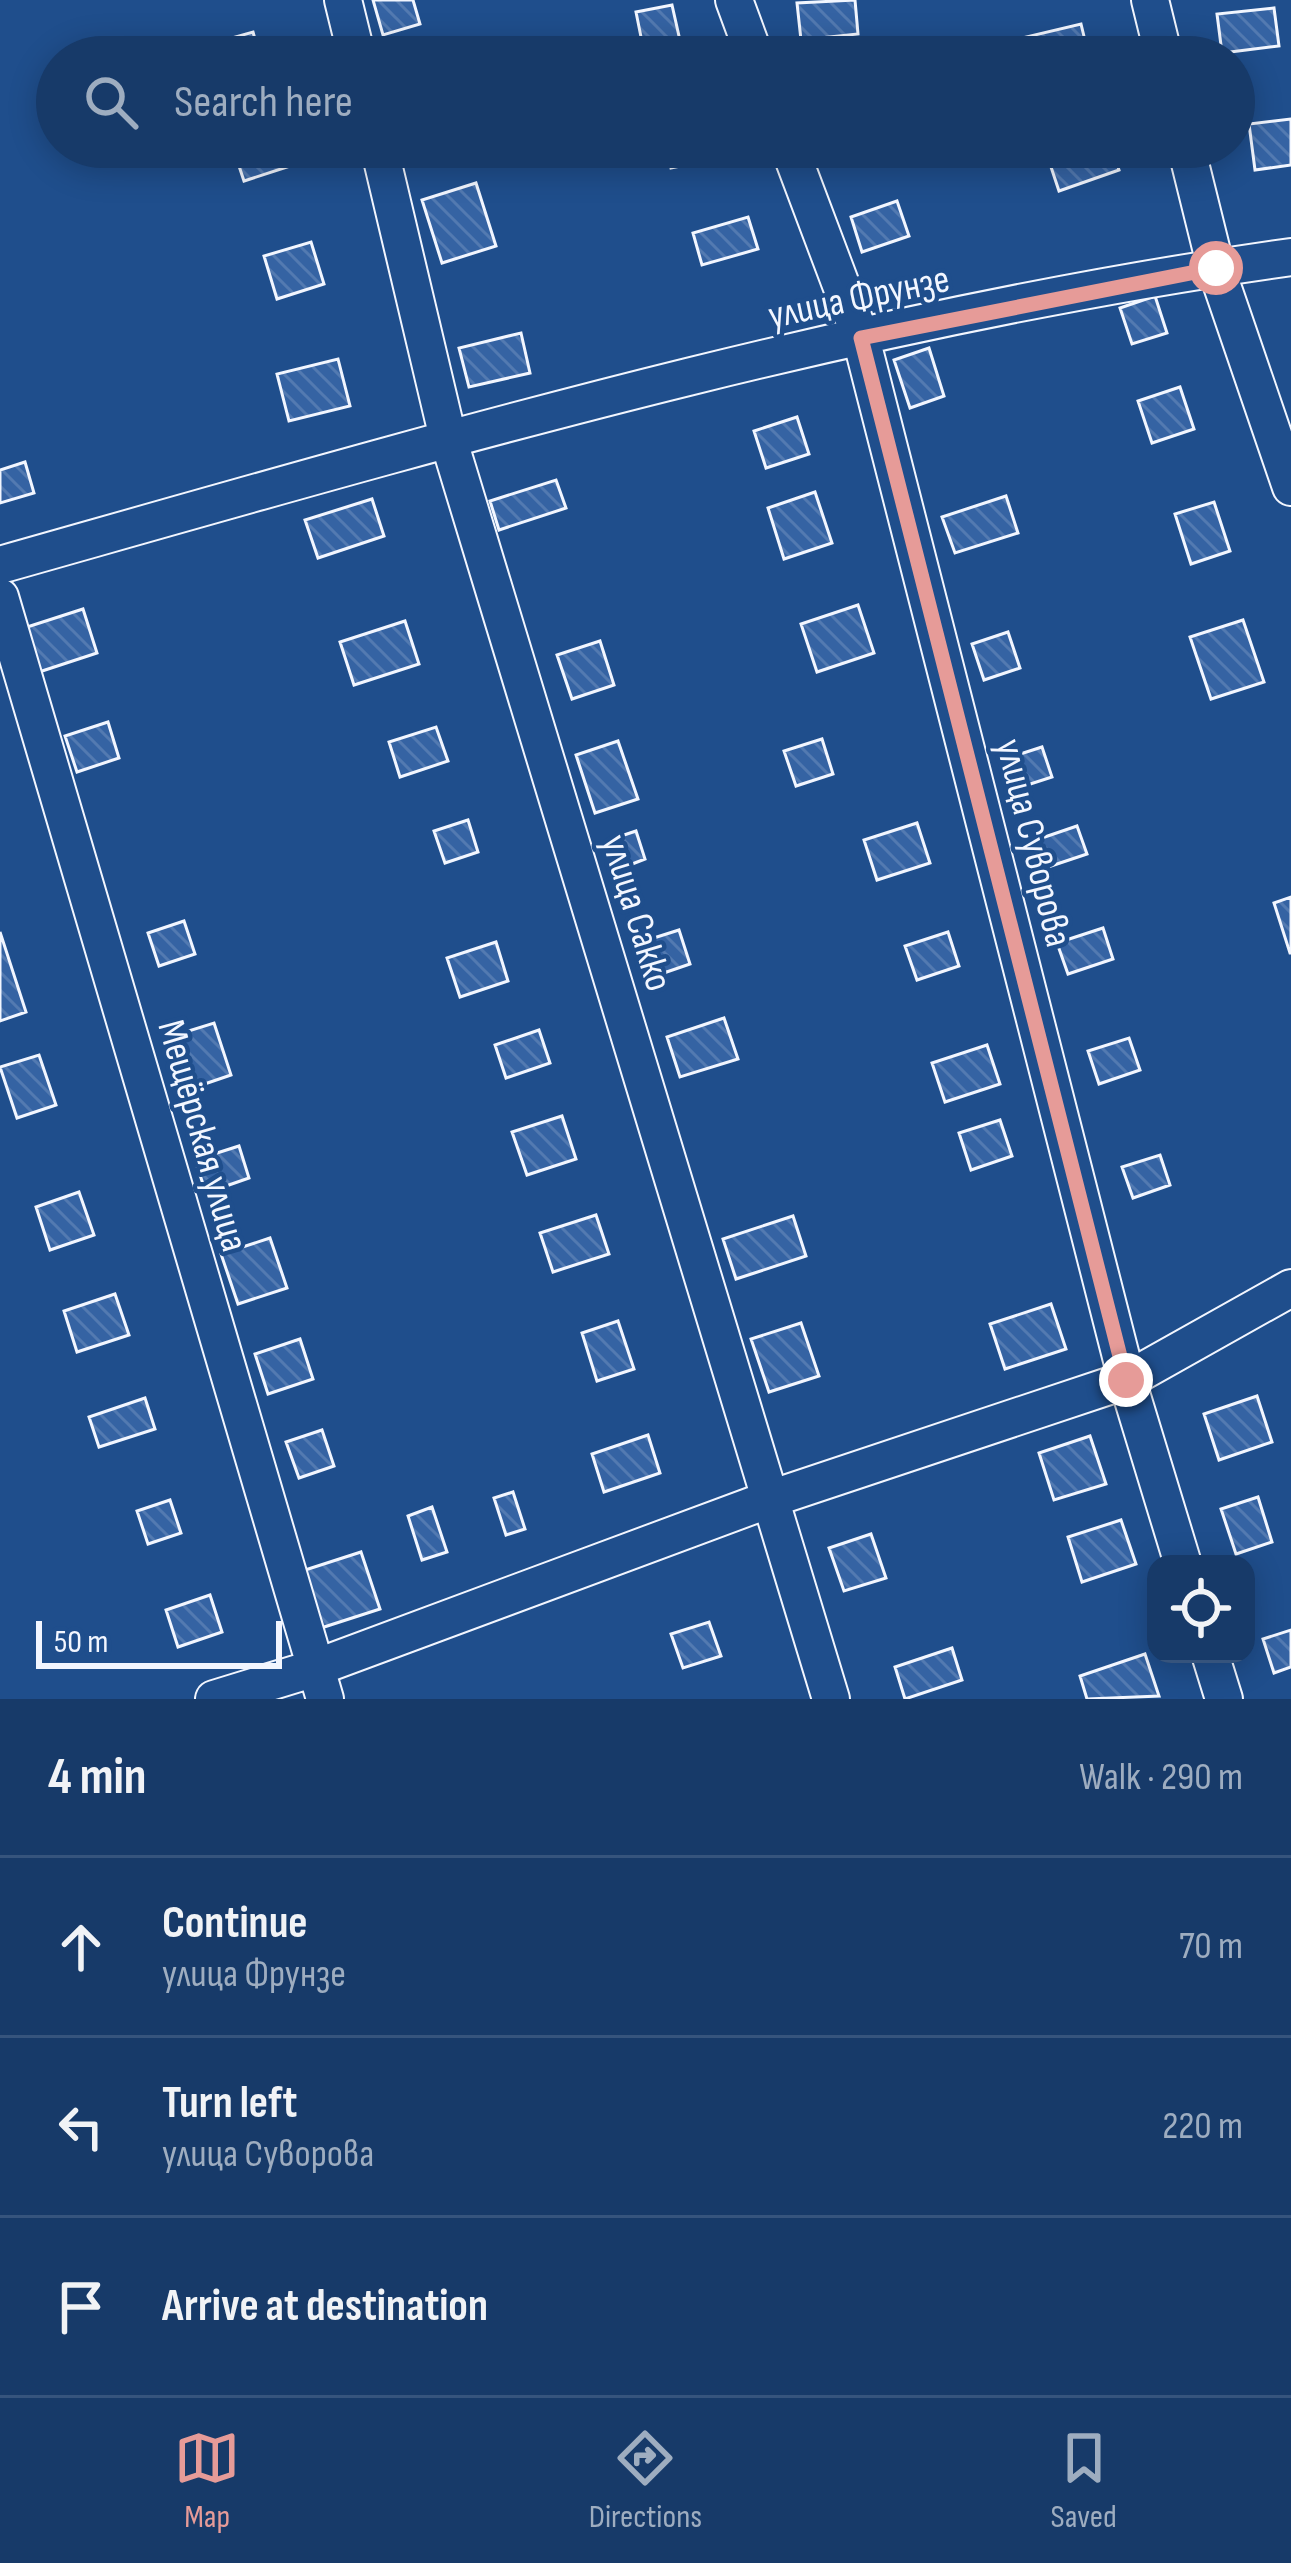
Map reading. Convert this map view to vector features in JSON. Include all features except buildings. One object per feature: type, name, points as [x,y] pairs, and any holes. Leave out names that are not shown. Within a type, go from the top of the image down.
[{"type":"street","points":[[344,0],[352,36]]},
{"type":"street","points":[[734,0],[747,36]]},
{"type":"street","points":[[1150,0],[1159,36]]},
{"type":"street","name":"улица Сакко","points":[[384,168],[448,438],[831,1699]]},
{"type":"street","name":"улица Суворова","points":[[797,168],[861,338],[1126,1380],[1180,1555]]},
{"type":"street","points":[[1191,168],[1216,268],[1291,487]]},
{"type":"street","name":"улица Фрунзе","points":[[0,565],[448,438],[861,338],[1291,257]]},
{"type":"street","name":"Мещёрская улица","points":[[0,597],[320,1683]]},
{"type":"street","points":[[214,1699],[320,1683],[770,1499],[1126,1380],[1291,1288]]},
{"type":"street","points":[[1213,1663],[1224,1699]]},
{"type":"route","points":[[1126,1380],[861,338],[1216,268]]}]
